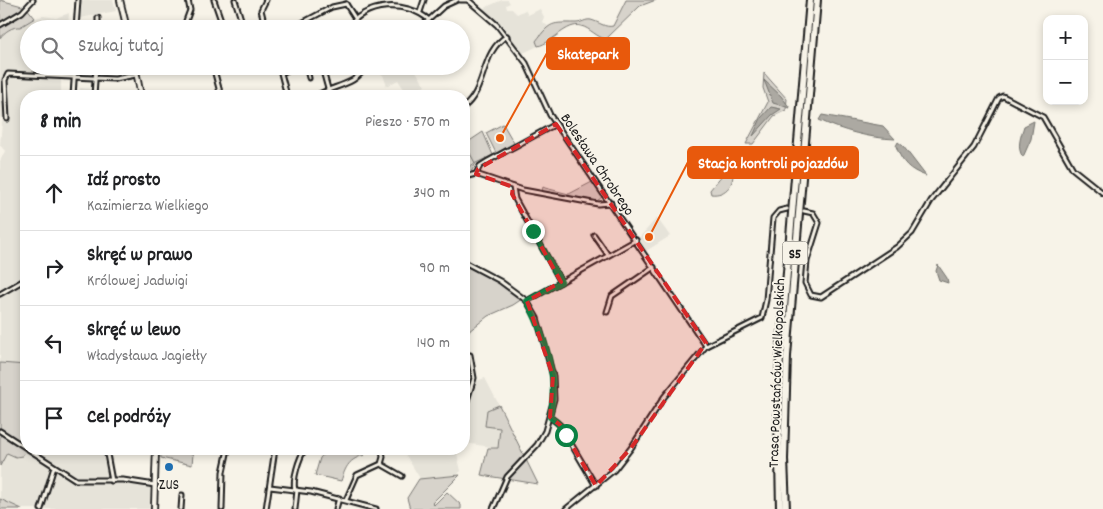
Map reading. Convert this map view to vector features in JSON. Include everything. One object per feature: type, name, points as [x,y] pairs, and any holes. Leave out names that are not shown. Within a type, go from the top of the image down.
[{"type":"highway","name":"Trasa Powstańców Wielkopolskich","points":[[780,509],[778,409],[780,354],[810,0]]},
{"type":"highway","name":"Trasa Powstańców Wielkopolskich","points":[[786,509],[784,450],[787,356],[817,0]]},
{"type":"street","points":[[0,25],[22,12],[33,0]]},
{"type":"street","points":[[77,20],[78,0]]},
{"type":"street","points":[[120,0],[124,20]]},
{"type":"street","points":[[186,20],[190,10],[188,0]]},
{"type":"street","points":[[214,0],[221,20]]},
{"type":"street","points":[[236,0],[242,20]]},
{"type":"street","points":[[264,20],[262,10],[266,0]]},
{"type":"street","points":[[383,0],[385,6]]},
{"type":"street","points":[[420,12],[424,0]]},
{"type":"street","points":[[307,20],[332,7],[348,2],[355,18],[365,12],[396,5],[420,12],[429,20],[444,6],[459,0],[467,0]]},
{"type":"street","name":"Bolesława Chrobrego","points":[[467,0],[492,20],[507,36],[530,69],[556,124],[706,346]]},
{"type":"street","points":[[470,100],[474,96],[492,48],[507,36]]},
{"type":"street","points":[[6,119],[6,75],[20,74]]},
{"type":"street","points":[[43,75],[115,79],[136,75],[140,90]]},
{"type":"street","points":[[94,90],[95,75]]},
{"type":"street","points":[[216,75],[220,90]]},
{"type":"street","points":[[282,75],[285,90]]},
{"type":"street","points":[[325,75],[329,88]]},
{"type":"street","points":[[326,90],[355,80],[359,75]]},
{"type":"street","points":[[73,90],[74,76]]},
{"type":"street","points":[[804,211],[813,213],[819,223],[808,253],[805,283],[811,295],[821,297],[897,247],[912,233],[931,201],[974,147],[1000,98],[1003,96],[1043,117],[1069,163],[1082,178],[1103,193]]},
{"type":"street","points":[[476,174],[480,166],[485,162],[556,124]]},
{"type":"street","points":[[470,176],[476,174],[513,187],[598,204],[610,202]]},
{"type":"street","points":[[513,187],[515,199],[561,282]]},
{"type":"street","points":[[566,509],[614,470],[631,448],[664,397],[706,346],[762,318],[766,300],[773,218],[779,211],[787,209]]},
{"type":"street","points":[[594,235],[608,256]]},
{"type":"street","points":[[527,301],[636,240]]},
{"type":"street","points":[[470,265],[500,281],[527,301],[536,318],[554,376],[554,399],[550,417],[537,446],[514,468],[503,484],[494,509]]},
{"type":"street","points":[[607,312],[612,296],[654,267]]},
{"type":"street","points":[[0,294],[20,282]]},
{"type":"street","points":[[470,355],[474,378],[470,391]]},
{"type":"street","points":[[550,417],[560,425],[596,486]]},
{"type":"street","points":[[0,432],[20,445]]},
{"type":"street","points":[[35,455],[78,480],[112,480],[155,485]]},
{"type":"street","points":[[107,455],[112,480]]},
{"type":"street","points":[[154,509],[156,455]]},
{"type":"street","points":[[222,509],[223,476],[227,455]]},
{"type":"street","points":[[266,509],[274,455]]},
{"type":"street","points":[[294,509],[296,490],[294,485],[303,455]]},
{"type":"street","points":[[346,500],[357,475],[381,464],[383,455]]},
{"type":"street","points":[[381,464],[402,476]]},
{"type":"street","points":[[41,509],[54,467]]},
{"type":"street","points":[[270,487],[339,498],[376,509]]},
{"type":"street","points":[[181,509],[182,495]]},
{"type":"street","points":[[336,509],[339,498]]},
{"type":"highlighted area","points":[[556,124],[706,343],[631,448],[596,486],[560,425],[550,417],[553,376],[527,301],[561,282],[512,194],[513,187],[476,174],[478,169]]},
{"type":"shaded area","points":[[0,0],[26,7],[35,18],[32,20],[20,20],[20,27],[14,27],[0,38]]},
{"type":"shaded area","points":[[81,0],[113,0],[116,11],[80,18]]},
{"type":"shaded area","points":[[502,0],[508,0],[510,3],[506,5],[507,9],[512,9],[517,14],[525,10],[528,15],[540,9],[544,17],[542,22],[548,26],[537,41],[538,46],[521,54],[497,22],[482,9]]},
{"type":"shaded area","points":[[626,0],[656,0],[640,6],[606,39],[584,27],[576,26],[570,27],[538,46],[536,41],[553,24],[578,23],[589,20],[605,26],[613,26]]},
{"type":"shaded area","points":[[69,13],[69,20],[32,20],[43,16],[56,18]]},
{"type":"shaded area","points":[[16,26],[20,27],[20,74],[8,74],[61,78],[61,90],[20,90],[20,365],[0,363],[0,161],[5,151],[0,145],[2,122],[4,119],[0,117],[0,38],[6,31]]},
{"type":"shaded area","points":[[764,73],[787,99],[786,110],[774,116],[753,144],[746,144],[768,102],[763,88]]},
{"type":"shaded area","points":[[383,75],[418,75],[425,86],[417,90],[405,90],[398,80],[387,86]]},
{"type":"shaded area","points":[[764,80],[781,96],[790,108],[773,103]]},
{"type":"shaded area","points":[[80,88],[93,89],[93,90],[80,90]]},
{"type":"shaded area","points":[[771,107],[781,109],[772,115],[753,136],[761,118]]},
{"type":"shaded area","points":[[822,115],[883,126],[895,139],[847,131],[819,120]]},
{"type":"shaded area","points":[[1034,121],[1031,139],[1023,157],[1019,146],[1024,126]]},
{"type":"shaded area","points":[[503,124],[514,143],[496,153],[486,133]]},
{"type":"shaded area","points":[[483,132],[493,155],[476,163],[470,172],[470,166],[475,163],[470,153],[470,141]]},
{"type":"shaded area","points":[[898,142],[926,176],[915,171],[904,161],[896,146]]},
{"type":"shaded area","points":[[470,147],[478,162],[470,167]]},
{"type":"shaded area","points":[[727,169],[732,169],[733,179],[729,188],[721,193],[711,194],[710,190]]},
{"type":"shaded area","points":[[592,182],[602,197],[597,201],[542,191],[543,187],[569,194]]},
{"type":"shaded area","points":[[657,218],[670,236],[646,251],[637,240]]},
{"type":"shaded area","points":[[938,265],[947,278],[948,283],[939,280],[936,271]]},
{"type":"shaded area","points":[[470,268],[505,286],[522,299],[488,316],[470,330]]},
{"type":"shaded area","points":[[0,363],[20,365],[20,455],[23,455],[16,457],[7,453],[0,466]]},
{"type":"shaded area","points":[[485,378],[499,405],[488,410],[485,425],[500,428],[498,448],[470,444],[470,396],[476,381]]},
{"type":"shaded area","points":[[499,405],[538,484],[481,475],[488,448],[498,448],[500,428],[485,426],[487,410]]},
{"type":"shaded area","points":[[20,450],[20,455],[112,455],[115,477],[151,482],[150,509],[22,509],[0,499],[0,466],[7,453]]},
{"type":"shaded area","points":[[161,455],[193,455],[192,465],[161,458]]},
{"type":"shaded area","points":[[323,455],[365,455],[349,464],[341,481],[315,475]]},
{"type":"shaded area","points":[[406,455],[457,455],[461,471],[447,483],[424,485]]},
{"type":"shaded area","points":[[460,475],[432,503],[434,505],[447,492],[461,505],[461,509],[410,509],[407,498],[419,479]]},
{"type":"shaded area","points":[[0,499],[22,509],[0,509]]},
{"type":"place","name":"Skatepark","points":[[500,138]]},
{"type":"place","name":"Stacja kontroli pojazdów","points":[[649,237]]},
{"type":"place","name":"ZUS","points":[[169,467]]},
{"type":"route","points":[[533,231],[561,282],[527,301],[536,318],[554,376],[554,399],[550,417],[560,425],[566,435]]}]
